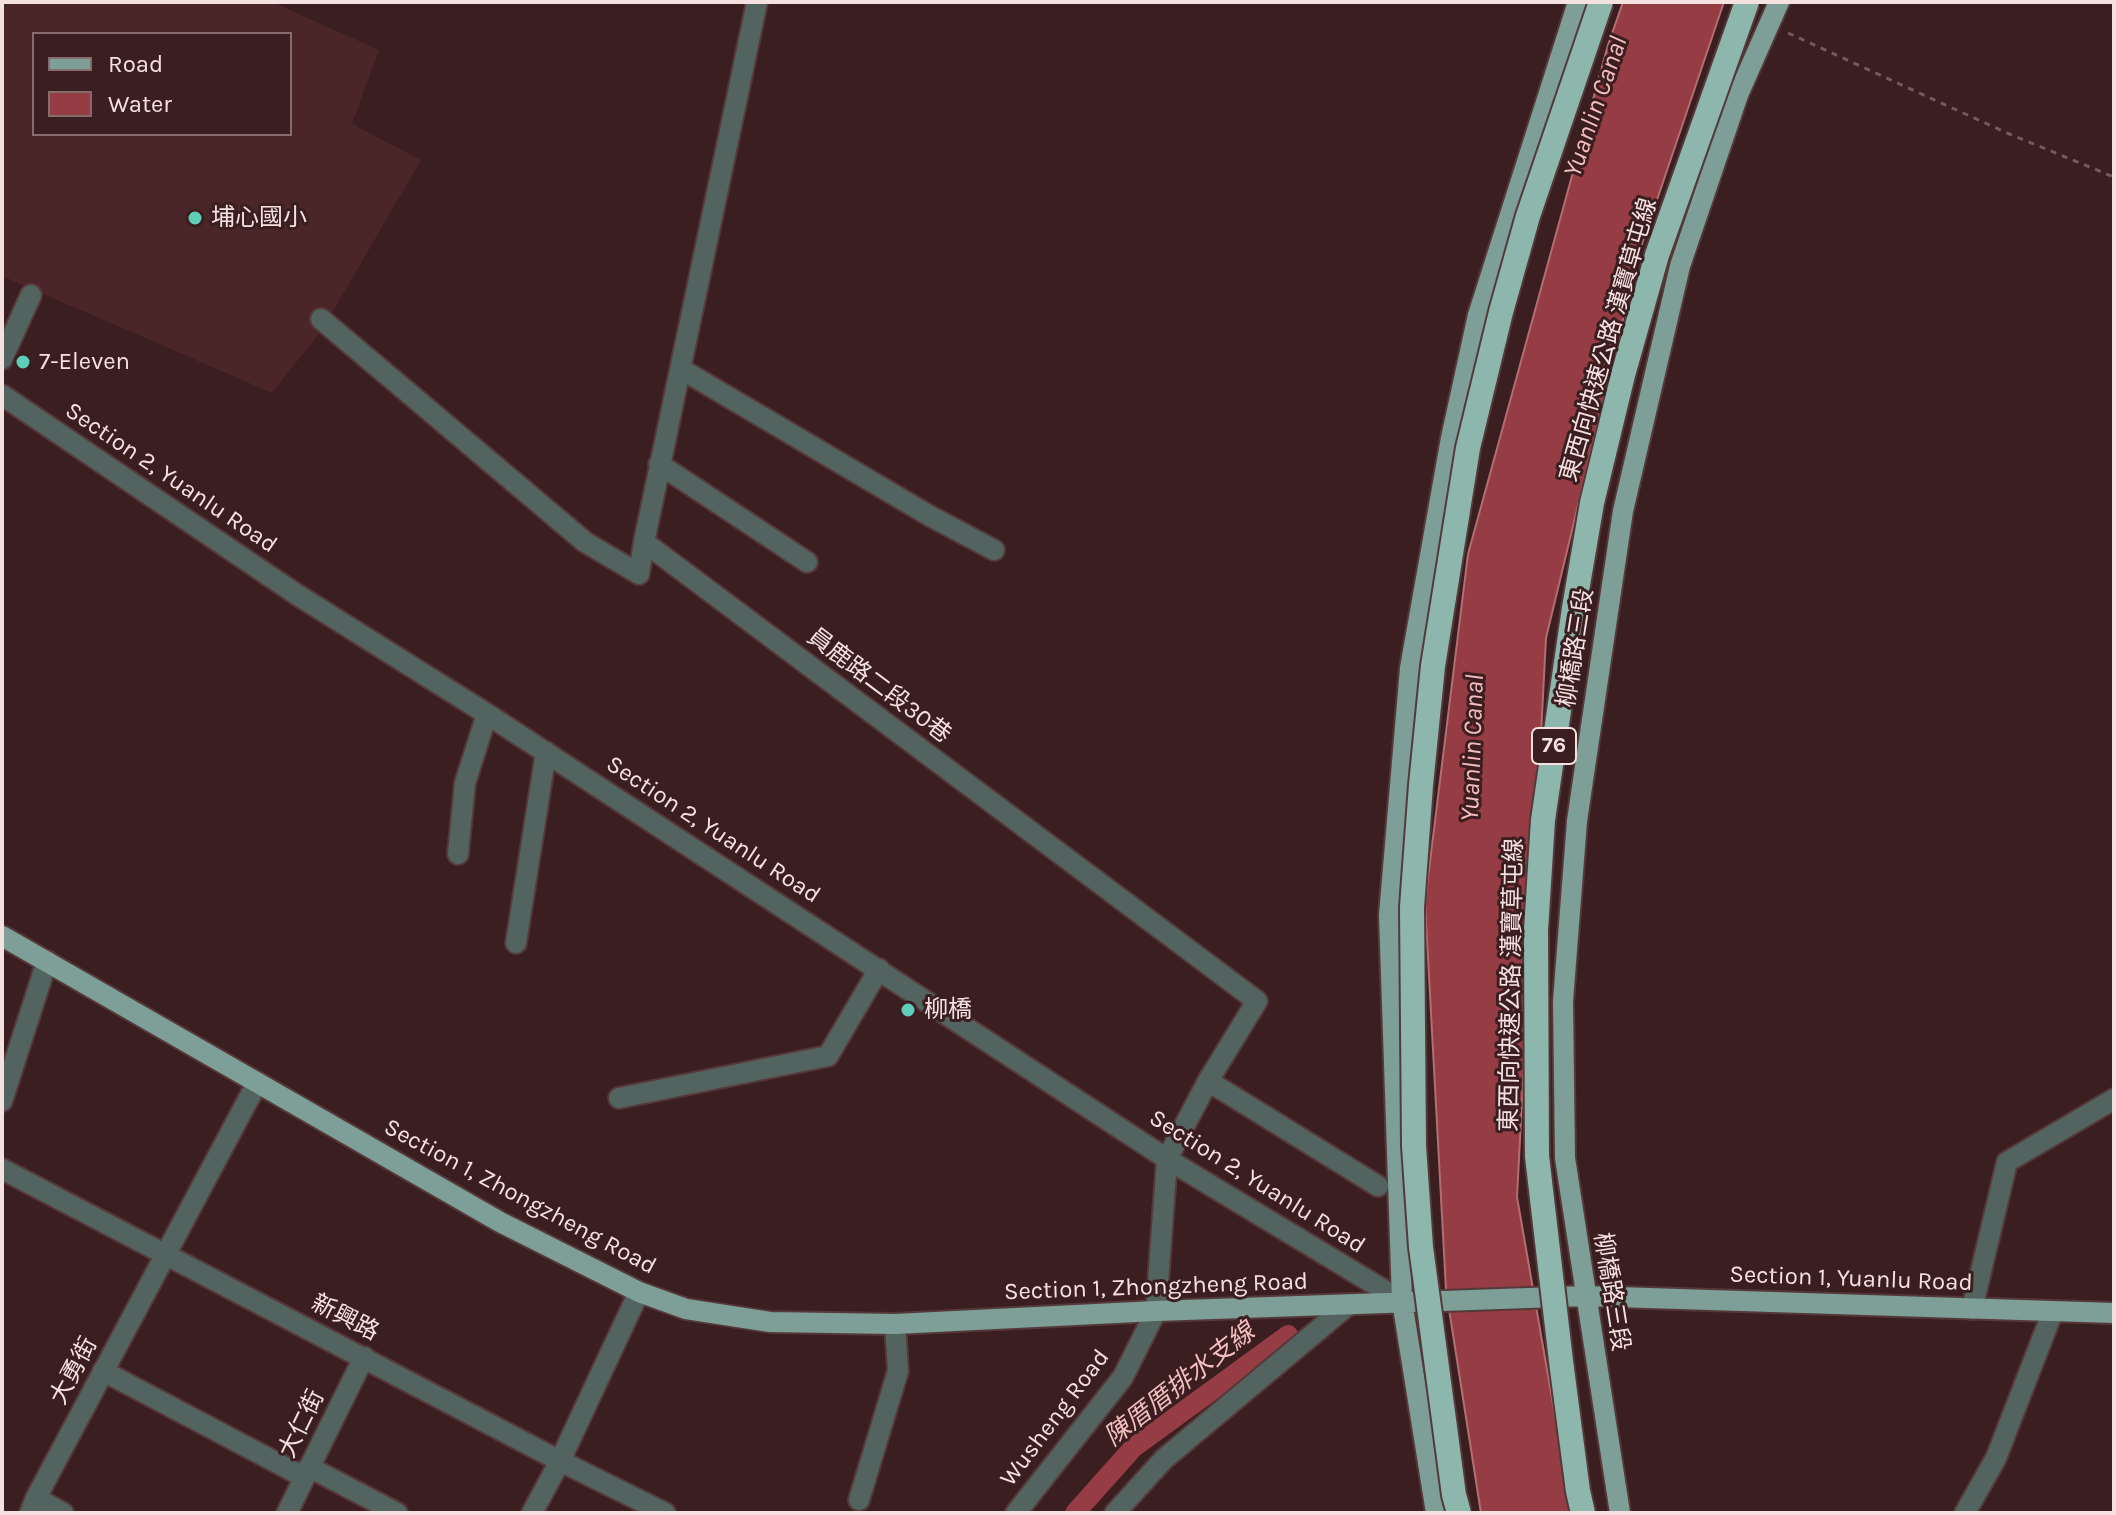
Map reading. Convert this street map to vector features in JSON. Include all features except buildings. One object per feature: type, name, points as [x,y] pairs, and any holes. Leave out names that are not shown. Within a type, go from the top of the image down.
[{"type":"highway","points":[[1459,1513],[1421,1247],[1414,1146],[1412,907],[1421,785],[1433,666],[1468,448],[1528,216],[1601,2]]},
{"type":"highway","name":"東西向快速公路 漢寶草屯線","points":[[1583,1513],[1537,1156],[1536,930],[1543,820],[1592,503],[1623,375],[1657,255],[1747,2]]},
{"type":"main road","points":[[1436,1513],[1402,1301],[1389,915],[1410,668],[1451,438],[1478,315],[1578,2]]},
{"type":"main road","name":"柳橋路三段","points":[[1620,1513],[1565,1158],[1563,1001],[1577,821],[1623,511],[1680,266],[1738,95],[1779,2]]},
{"type":"main road","name":"Section 1, Zhongzheng Road","points":[[2,936],[500,1222],[639,1292],[686,1309],[770,1322],[895,1324],[1539,1297]]},
{"type":"main road","name":"Section 1, Yuanlu Road","points":[[1539,1297],[2114,1313]]},
{"type":"street","points":[[321,319],[585,542],[639,574],[659,464],[757,2]]},
{"type":"street","points":[[2,359],[31,295]]},
{"type":"street","points":[[681,369],[930,516],[994,550]]},
{"type":"street","name":"Section 2, Yuanlu Road","points":[[2,395],[296,594],[546,752],[1167,1159],[1402,1301]]},
{"type":"street","points":[[659,464],[807,562]]},
{"type":"street","name":"員鹿路二段30巷","points":[[644,542],[1257,1001],[1208,1081],[1167,1159],[1156,1311]]},
{"type":"street","points":[[458,854],[465,783],[487,714]]},
{"type":"street","points":[[516,943],[546,752]]},
{"type":"street","points":[[2,1101],[47,961]]},
{"type":"street","points":[[619,1098],[828,1056],[879,969]]},
{"type":"street","points":[[1208,1081],[1378,1186]]},
{"type":"street","name":"大勇街","points":[[33,1506],[257,1083]]},
{"type":"street","points":[[1972,1309],[2007,1162],[2114,1099]]},
{"type":"street","name":"新興路","points":[[2,1169],[658,1512]]},
{"type":"street","points":[[532,1513],[560,1461],[639,1292]]},
{"type":"street","points":[[1115,1513],[1164,1459],[1348,1305]]},
{"type":"street","name":"Wusheng Road","points":[[1016,1513],[1123,1377],[1156,1311]]},
{"type":"street","points":[[1965,1513],[1996,1458],[2053,1311]]},
{"type":"street","points":[[859,1500],[898,1371],[895,1324]]},
{"type":"street","name":"大仁街","points":[[287,1513],[364,1357]]},
{"type":"street","points":[[103,1371],[397,1513]]},
{"type":"street","points":[[33,1506],[63,1513]]},
{"type":"path","points":[[1769,24],[2007,133],[2114,177]]},
{"type":"shaded area","name":"埔心國小","points":[[2,2],[272,2],[379,50],[352,124],[421,160],[322,330],[272,393],[2,276]]},
{"type":"water","name":"Yuanlin Canal","points":[[1623,2],[1724,2],[1639,253],[1546,638],[1517,1197],[1572,1513],[1481,1513],[1446,1290],[1425,902],[1468,554],[1608,45]]},
{"type":"waterway","name":"陳厝厝排水支線","points":[[1075,1513],[1133,1448],[1288,1335]]},
{"type":"place","name":"埔心國小","points":[[195,218]]},
{"type":"place","name":"7-Eleven","points":[[23,362]]},
{"type":"place","name":"柳橋","points":[[908,1010]]}]
